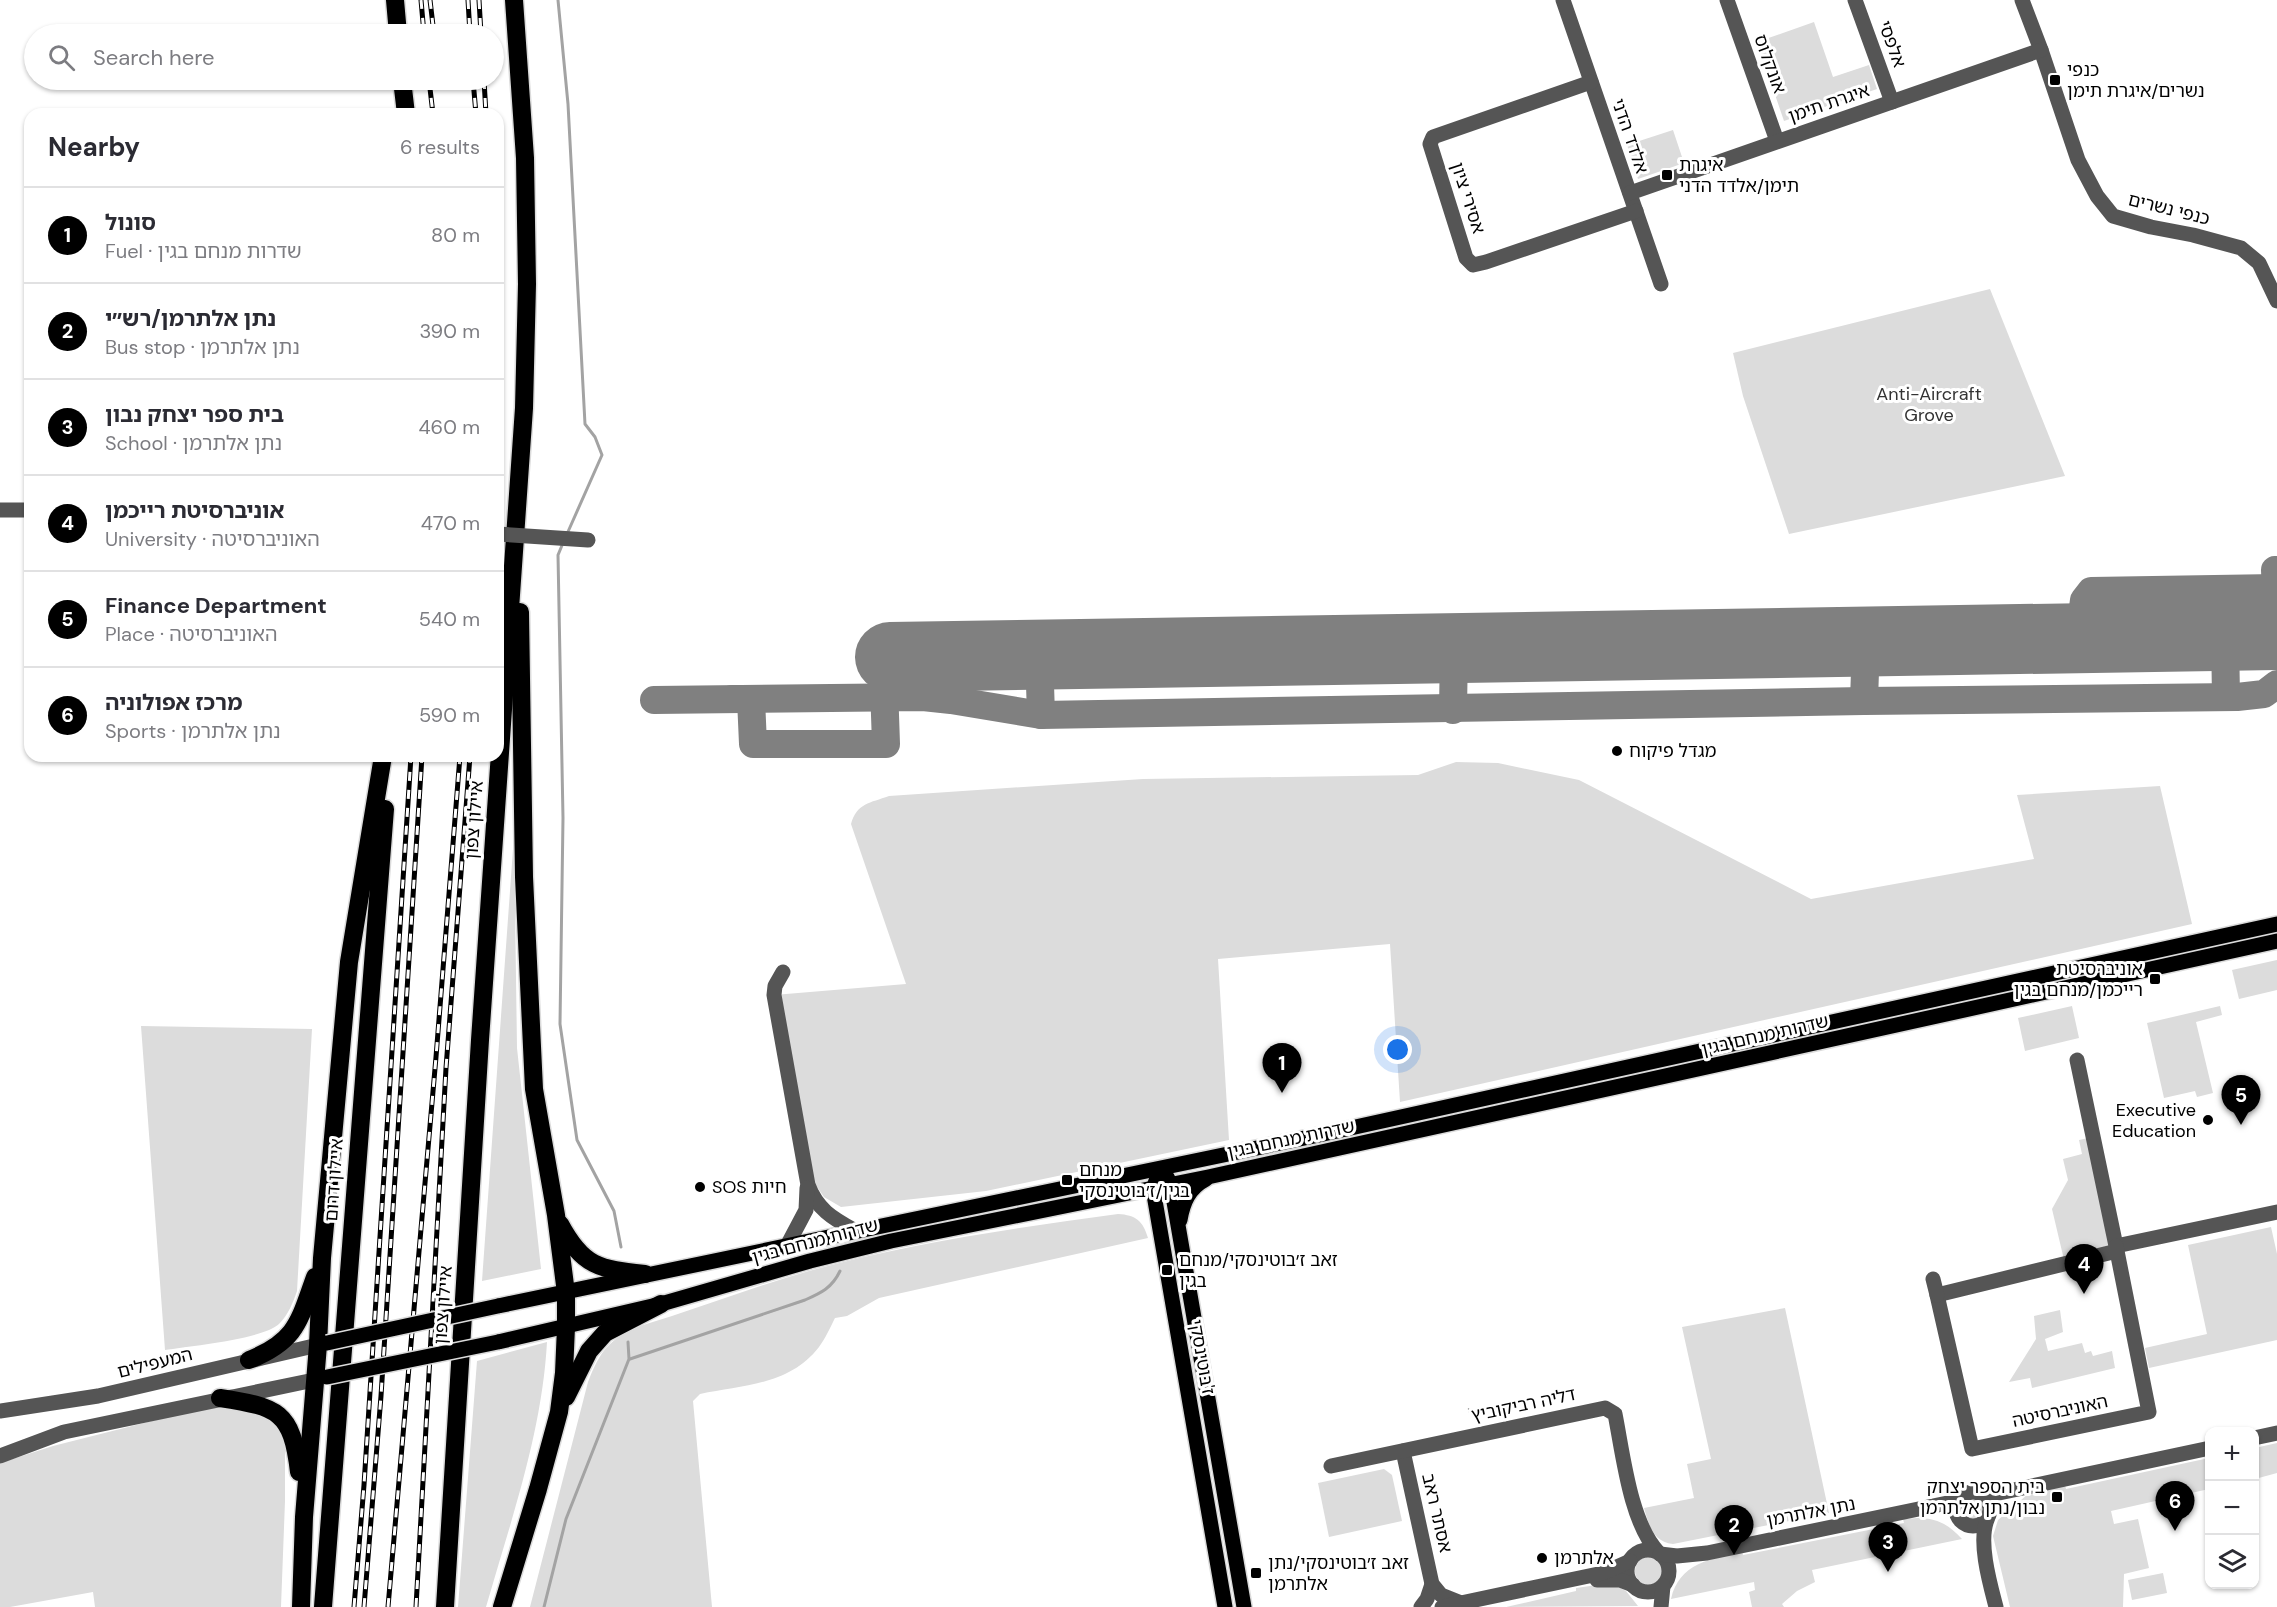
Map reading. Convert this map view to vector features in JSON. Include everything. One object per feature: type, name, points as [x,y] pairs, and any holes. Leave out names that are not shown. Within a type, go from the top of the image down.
[{"type":"highway","points":[[395,0],[397,24]]},
{"type":"highway","name":"איילון צפון","points":[[504,691],[524,408],[527,284],[525,158],[514,0]]},
{"type":"highway","points":[[403,90],[405,108]]},
{"type":"highway","points":[[502,1607],[559,1412],[566,1327],[566,1293],[556,1215],[534,1089],[524,877],[518,488]]},
{"type":"highway","points":[[301,1607],[304,1517],[320,1378],[322,1258],[349,962],[382,762]]},
{"type":"highway","name":"איילון דרום","points":[[323,1607],[389,762]]},
{"type":"highway","name":"איילון צפון","points":[[445,1607],[499,762]]},
{"type":"highway","points":[[556,1215],[570,1242],[585,1258],[604,1269],[645,1274]]},
{"type":"highway","points":[[249,1360],[278,1346],[294,1330],[299,1323],[322,1258]]},
{"type":"highway","points":[[559,1412],[581,1365],[597,1340],[615,1326],[661,1304]]},
{"type":"highway","points":[[220,1398],[265,1407],[275,1412],[288,1424],[297,1453],[304,1517]]},
{"type":"main road","name":"שדרות מנחם בגין","points":[[322,1344],[854,1230],[1318,1135],[2277,924]]},
{"type":"main road","name":"שדרות מנחם בגין","points":[[320,1378],[566,1327],[661,1304],[851,1250],[1153,1189],[2277,941]]},
{"type":"main road","name":"ז'בוטינסקי","points":[[1161,1167],[1171,1185],[1244,1603]]},
{"type":"main road","points":[[1153,1189],[1161,1167]]},
{"type":"main road","points":[[1179,1232],[1185,1199],[1198,1184],[1208,1177]]},
{"type":"main road","name":"ז'בוטינסקי","points":[[1153,1189],[1226,1607]]},
{"type":"main road","points":[[1112,1197],[1126,1197],[1143,1203],[1152,1212],[1162,1235]]},
{"type":"street","name":"אלדד הדני","points":[[1563,0],[1661,284]]},
{"type":"street","name":"אונקלוס","points":[[1727,0],[1777,141]]},
{"type":"street","name":"אלפסי","points":[[1855,0],[1892,102]]},
{"type":"street","name":"כנפי נשרים","points":[[2022,0],[2078,160],[2097,196],[2114,216],[2241,248],[2259,262],[2277,301]]},
{"type":"street","name":"איגרת תימן","points":[[1630,193],[2041,50]]},
{"type":"street","name":"אסירי ציון","points":[[1591,82],[1433,137],[1430,144],[1466,258],[1473,265],[1486,262],[1636,211]]},
{"type":"street","points":[[0,510],[24,510]]},
{"type":"street","points":[[504,534],[588,540]]},
{"type":"street","points":[[783,972],[775,986],[774,995],[808,1185],[823,1211],[854,1230]]},
{"type":"street","name":"האוניברסיטה","points":[[1933,1279],[1972,1449],[2150,1412],[2077,1060]]},
{"type":"street","points":[[788,1244],[806,1210],[808,1185]]},
{"type":"street","points":[[1937,1295],[2116,1249],[2277,1212]]},
{"type":"street","name":"המעפילים","points":[[0,1411],[98,1396],[322,1344]]},
{"type":"street","points":[[0,1456],[64,1432],[320,1378]]},
{"type":"street","name":"'דליה רביקוביץ","points":[[1330,1466],[1605,1408],[1615,1414],[1638,1519],[1652,1546],[1659,1553]]},
{"type":"street","points":[[2259,1437],[2277,1433]]},
{"type":"street","points":[[1985,1496],[2205,1449]]},
{"type":"street","name":"אסתר ראב","points":[[1403,1451],[1432,1584]]},
{"type":"street","points":[[1960,1520],[1976,1526],[2002,1504],[2040,1485]]},
{"type":"street","points":[[1990,1581],[1972,1537],[1956,1510],[1957,1502],[1967,1492],[1977,1491],[1985,1496],[1990,1504],[1984,1534],[1996,1607]]},
{"type":"street","name":"נתן אלתרמן","points":[[1659,1553],[1677,1556],[1707,1553],[1957,1502]]},
{"type":"street","name":"נתן אלתרמן","points":[[1888,1517],[1945,1514],[1960,1520]]},
{"type":"street","name":"'דליה רביקוביץ","points":[[1632,1559],[1638,1519]]},
{"type":"street","points":[[1442,1607],[1596,1575],[1613,1570],[1644,1550],[1659,1553],[1669,1566],[1661,1607]]},
{"type":"street","name":"נתן אלתרמן","points":[[1666,1581],[1687,1563],[1707,1553]]},
{"type":"street","points":[[1632,1559],[1628,1576],[1650,1607]]},
{"type":"street","points":[[1477,1607],[1588,1581],[1620,1580],[1653,1591],[1666,1581]]},
{"type":"street","points":[[1421,1607],[1432,1584],[1441,1595],[1461,1603]]},
{"type":"green space","points":[[1814,22],[1833,77],[1869,65],[1877,89],[1784,121],[1757,42]]},
{"type":"green space","points":[[1673,130],[1684,163],[1638,179],[1627,145]]},
{"type":"green space","name":"Anti-Aircraft Grove","points":[[1990,289],[2065,476],[1789,534],[1743,396],[1733,353]]},
{"type":"green space","points":[[1456,762],[1498,763],[1579,780],[1811,899],[2034,859],[2017,795],[2160,786],[2192,924],[1400,1102],[1390,944],[1218,959],[1229,1140],[986,1191],[841,1207],[824,1197],[813,1181],[774,995],[906,984],[851,824],[857,812],[865,805],[889,796],[1143,779],[1418,775]]},
{"type":"green space","points":[[514,835],[517,1048],[541,1269],[482,1281]]},
{"type":"green space","points":[[2277,960],[2277,990],[2239,999],[2232,970]]},
{"type":"green space","points":[[2072,1006],[2079,1038],[2025,1051],[2018,1018]]},
{"type":"green space","points":[[2220,1006],[2222,1015],[2196,1022],[2213,1093],[2197,1097],[2195,1091],[2164,1098],[2147,1023]]},
{"type":"green space","points":[[141,1026],[312,1029],[297,1291],[285,1317],[271,1329],[242,1338],[165,1350]]},
{"type":"green space","points":[[2093,1137],[2117,1251],[2065,1264],[2052,1209],[2068,1180],[2063,1159],[2082,1154],[2079,1140]]},
{"type":"green space","points":[[1118,1214],[1138,1220],[1144,1227],[1148,1238],[879,1298],[847,1316],[835,1318],[819,1347],[807,1360],[794,1369],[765,1381],[700,1394],[693,1401],[712,1607],[530,1607],[588,1382],[602,1354],[620,1336],[640,1326],[682,1312],[847,1261],[963,1237]]},
{"type":"green space","points":[[2271,1227],[2277,1254],[2277,1340],[2149,1368],[2145,1348],[2207,1334],[2188,1245]]},
{"type":"green space","points":[[1785,1308],[1829,1513],[1673,1544],[1666,1543],[1653,1532],[1644,1508],[1694,1498],[1687,1464],[1711,1459],[1682,1327]]},
{"type":"green space","points":[[2060,1310],[2063,1332],[2045,1339],[2048,1351],[2082,1343],[2085,1353],[2091,1351],[2093,1356],[2112,1351],[2115,1368],[2032,1388],[2030,1378],[2009,1382],[2036,1339],[2034,1316]]},
{"type":"green space","points":[[547,1342],[539,1410],[532,1443],[486,1607],[458,1607],[477,1361]]},
{"type":"green space","points":[[219,1404],[244,1406],[271,1419],[285,1437],[281,1607],[95,1607],[93,1592],[0,1607],[0,1463],[53,1446]]},
{"type":"green space","points":[[2277,1443],[2277,1473],[2259,1478],[2259,1447]]},
{"type":"green space","points":[[2205,1459],[2205,1490],[2111,1511],[2114,1524],[2138,1519],[2149,1568],[2124,1574],[2123,1607],[2010,1607],[1993,1536],[1998,1520],[2028,1494],[2065,1485],[2066,1489]]},
{"type":"green space","points":[[1384,1469],[1392,1475],[1402,1521],[1329,1537],[1318,1483]]},
{"type":"green space","points":[[1973,1496],[1982,1499],[1985,1508],[1982,1517],[1973,1520],[1964,1517],[1961,1508],[1964,1499]]},
{"type":"green space","points":[[1917,1518],[1942,1523],[1962,1539],[1812,1570],[1815,1582],[1797,1591],[1782,1604],[1784,1607],[1752,1607],[1749,1592],[1755,1590],[1754,1582],[1671,1599],[1681,1577],[1698,1564],[1708,1560],[1742,1551],[1743,1555],[1904,1523],[1903,1519]]},
{"type":"green space","points":[[1649,1557],[1659,1561],[1663,1571],[1659,1581],[1649,1585],[1639,1581],[1635,1571],[1639,1561]]},
{"type":"green space","points":[[2163,1573],[2167,1593],[2132,1600],[2128,1580]]},
{"type":"green space","points":[[1611,1583],[1626,1591],[1638,1606],[1506,1607],[1576,1591],[1576,1588]]},
{"type":"waterway","points":[[558,0],[568,104],[585,424],[595,437],[602,455],[567,534]]},
{"type":"waterway","points":[[563,543],[558,555],[563,818],[560,1024],[577,1140],[614,1211],[621,1247]]},
{"type":"waterway","points":[[630,1359],[805,1300],[825,1289],[840,1271]]},
{"type":"waterway","points":[[544,1607],[566,1519],[629,1359],[628,1342]]},
{"type":"taxiway","points":[[2275,570],[2277,617]]},
{"type":"taxiway","points":[[2079,638],[2084,600],[2091,591],[2276,588]]},
{"type":"taxiway","points":[[2225,636],[2226,697]]},
{"type":"taxiway","points":[[1864,701],[1866,641]]},
{"type":"taxiway","points":[[1453,710],[1454,648]]},
{"type":"taxiway","points":[[1039,654],[1041,715]]},
{"type":"taxiway","points":[[732,699],[751,699],[753,744],[886,744],[884,686],[890,657]]},
{"type":"taxiway","points":[[654,700],[923,697],[1041,715],[2237,697],[2264,694],[2277,684]]},
{"type":"runway","points":[[890,657],[2277,635]]},
{"type":"railway","points":[[421,0],[423,24]]},
{"type":"railway","points":[[430,0],[433,24]]},
{"type":"railway","points":[[468,0],[469,24]]},
{"type":"railway","points":[[479,0],[480,24]]},
{"type":"railway","points":[[430,90],[432,108]]},
{"type":"railway","points":[[474,90],[475,108]]},
{"type":"railway","points":[[485,90],[486,108]]},
{"type":"railway","points":[[354,1607],[364,1485],[411,762]]},
{"type":"railway","points":[[364,1607],[381,1396],[422,762]]},
{"type":"railway","points":[[388,1607],[460,762]]},
{"type":"railway","points":[[416,1607],[446,1068],[470,762]]},
{"type":"place","name":"כנפי נשרים/איגרת תימן","points":[[2055,80]]},
{"type":"place","name":"איגרת תימן/אלדד הדני","points":[[1667,175]]},
{"type":"place","name":"מגדל פיקוח","points":[[1617,751]]},
{"type":"place","name":"אוניברסיטת רייכמן/מנחם בגין","points":[[2155,979]]},
{"type":"place","name":"סונול","points":[[1282,1093]]},
{"type":"place","name":"Executive Education","points":[[2208,1120]]},
{"type":"place","name":"Finance Department","points":[[2241,1125]]},
{"type":"place","name":"מנחם בגין/ז׳בוטינסקי","points":[[1067,1180]]},
{"type":"place","name":"SOS חיות","points":[[700,1187]]},
{"type":"place","name":"זאב ז׳בוטינסקי/מנחם בגין","points":[[1167,1270]]},
{"type":"place","name":"אוניברסיטת רייכמן","points":[[2084,1294]]},
{"type":"place","name":"בית הספר יצחק נבון/נתן אלתרמן","points":[[2057,1497]]},
{"type":"place","name":"מרכז אפולוניה","points":[[2175,1531]]},
{"type":"place","name":"נתן אלתרמן/רש״י","points":[[1734,1555]]},
{"type":"place","name":"אלתרמן","points":[[1542,1558]]},
{"type":"place","name":"בית ספר יצחק נבון","points":[[1888,1572]]},
{"type":"place","name":"זאב ז׳בוטינסקי/נתן אלתרמן","points":[[1256,1573]]}]
